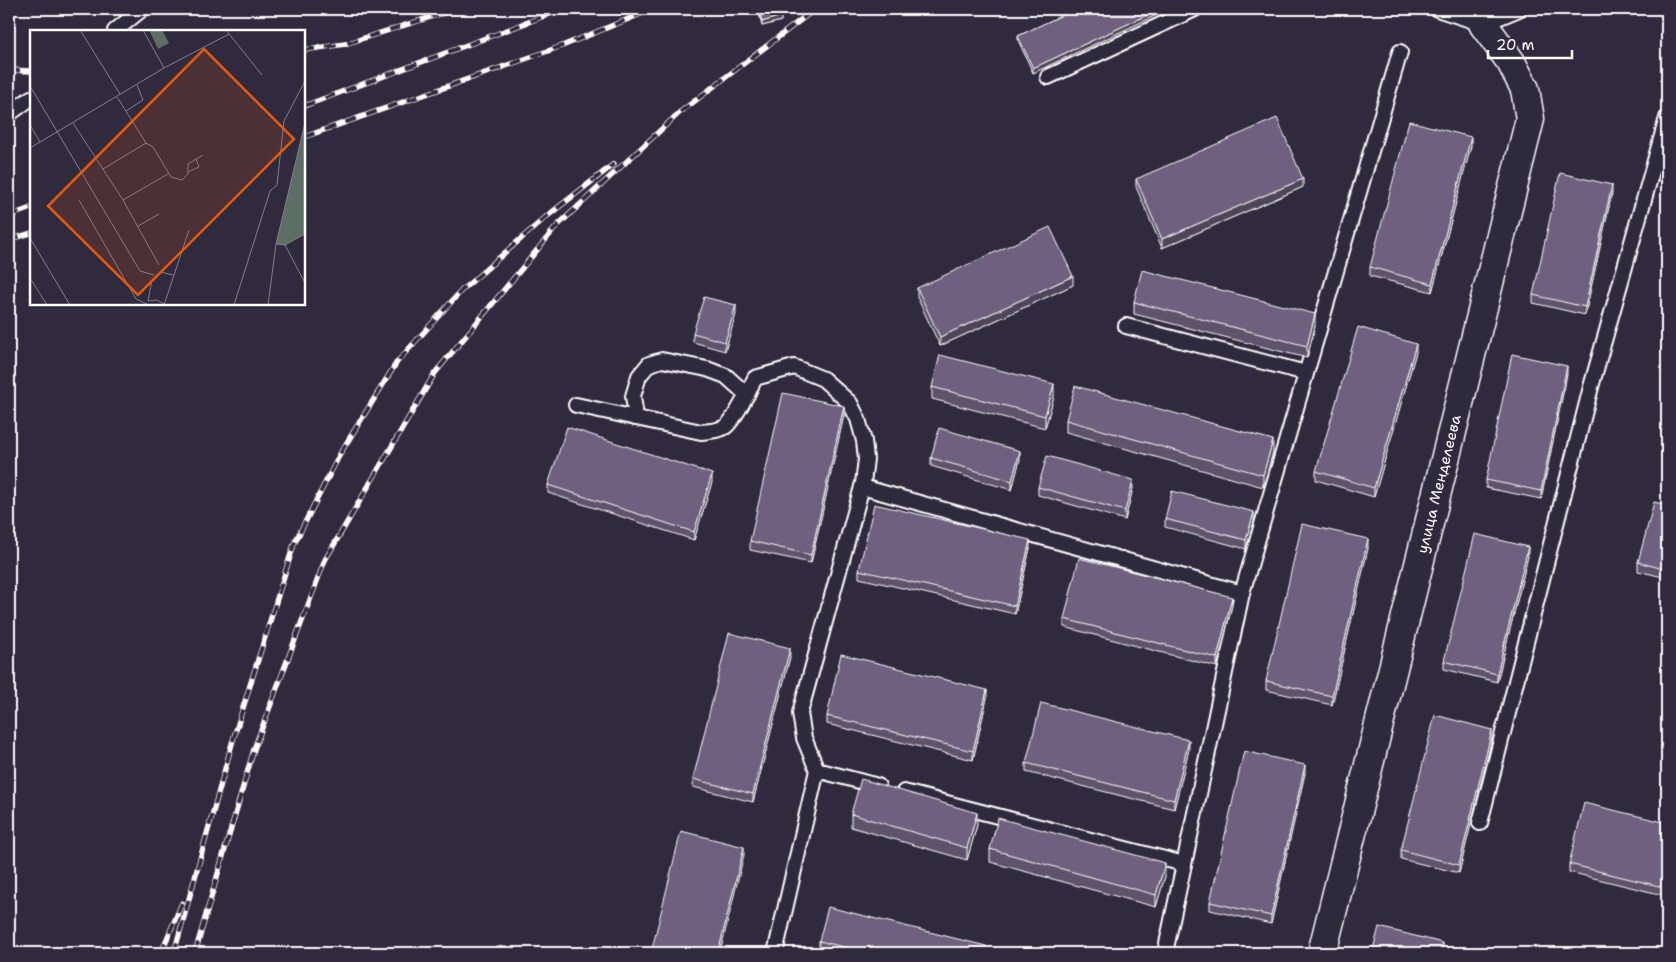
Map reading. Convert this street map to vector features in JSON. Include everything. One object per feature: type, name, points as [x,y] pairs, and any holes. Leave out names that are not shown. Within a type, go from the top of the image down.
[{"type":"street","name":"улица Менделеева","points":[[1322,953],[1530,119],[1525,89],[1511,62],[1483,24]]},
{"type":"lane","points":[[116,30],[142,9]]},
{"type":"lane","points":[[1048,77],[1195,9]]},
{"type":"lane","points":[[1437,9],[1483,24],[1519,9]]},
{"type":"lane","points":[[1165,953],[1242,593],[1400,52]]},
{"type":"lane","points":[[9,114],[30,99]]},
{"type":"lane","points":[[1480,823],[1590,387],[1667,118]]},
{"type":"lane","points":[[1126,326],[1306,373]]},
{"type":"lane","points":[[636,418],[633,396],[639,376],[649,364],[662,360],[707,369],[726,376],[747,395]]},
{"type":"lane","points":[[576,405],[701,432],[717,430],[727,426],[747,395],[755,378],[794,367],[823,379],[850,403],[858,419],[866,458],[862,487],[800,713],[804,738],[817,770],[774,953]]},
{"type":"lane","points":[[862,487],[1242,593]]},
{"type":"lane","points":[[817,770],[1184,864]]},
{"type":"building","points":[[759,9],[779,9],[781,16],[762,22]]},
{"type":"building","points":[[1075,9],[1160,9],[1033,68],[1018,36]]},
{"type":"building","points":[[1277,118],[1303,179],[1162,239],[1136,179]]},
{"type":"building","points":[[1409,121],[1471,137],[1432,284],[1370,267]]},
{"type":"building","points":[[1560,173],[1612,185],[1585,307],[1533,295]]},
{"type":"building","points":[[1050,227],[1073,276],[940,337],[917,288]]},
{"type":"building","points":[[1142,270],[1315,314],[1307,346],[1134,302]]},
{"type":"building","points":[[704,297],[736,305],[725,342],[693,333]]},
{"type":"building","points":[[1358,327],[1416,344],[1374,488],[1316,471]]},
{"type":"building","points":[[1512,354],[1567,366],[1541,491],[1486,480]]},
{"type":"building","points":[[940,355],[1054,384],[1045,416],[932,387]]},
{"type":"building","points":[[1075,386],[1273,440],[1263,475],[1066,420]]},
{"type":"building","points":[[783,393],[844,406],[811,555],[750,541]]},
{"type":"building","points":[[567,427],[712,474],[694,532],[548,485]]},
{"type":"building","points":[[939,428],[1020,451],[1012,481],[931,458]]},
{"type":"building","points":[[1047,456],[1133,480],[1125,511],[1038,487]]},
{"type":"building","points":[[1172,491],[1254,512],[1246,540],[1165,519]]},
{"type":"building","points":[[1654,502],[1667,505],[1667,570],[1638,562]]},
{"type":"building","points":[[874,504],[1030,540],[1015,606],[859,570]]},
{"type":"building","points":[[1302,524],[1368,539],[1332,696],[1266,681]]},
{"type":"building","points":[[1475,534],[1528,547],[1497,674],[1444,661]]},
{"type":"building","points":[[1079,558],[1232,597],[1217,658],[1064,619]]},
{"type":"building","points":[[729,633],[790,648],[753,794],[693,779]]},
{"type":"building","points":[[841,654],[987,690],[973,751],[827,716]]},
{"type":"building","points":[[1041,703],[1189,740],[1174,800],[1026,763]]},
{"type":"building","points":[[1435,715],[1492,730],[1459,865],[1401,850]]},
{"type":"building","points":[[1244,751],[1305,765],[1271,916],[1210,902]]},
{"type":"building","points":[[861,779],[977,813],[967,848],[851,814]]},
{"type":"building","points":[[1584,803],[1667,823],[1667,888],[1569,864]]},
{"type":"building","points":[[998,818],[1165,863],[1156,895],[990,849]]},
{"type":"building","points":[[681,831],[744,847],[718,953],[651,953]]},
{"type":"building","points":[[828,907],[986,946],[984,953],[868,953],[819,941]]},
{"type":"building","points":[[1379,927],[1443,943],[1440,953],[1372,953]]},
{"type":"building","points":[[1003,949],[1020,953],[1002,953]]},
{"type":"railway","points":[[305,50],[345,44],[456,9]]},
{"type":"railway","points":[[305,106],[563,9]]},
{"type":"railway","points":[[305,137],[562,46],[653,9]]},
{"type":"railway","points":[[195,953],[254,749],[325,560],[435,373],[557,226],[679,113],[815,9]]},
{"type":"railway","points":[[9,70],[30,71]]},
{"type":"railway","points":[[174,953],[233,740],[294,544],[341,452],[397,362],[462,290],[546,217],[614,164]]},
{"type":"railway","points":[[9,216],[30,208]]},
{"type":"railway","points":[[9,240],[30,233]]},
{"type":"railway","points":[[161,953],[182,903]]}]
